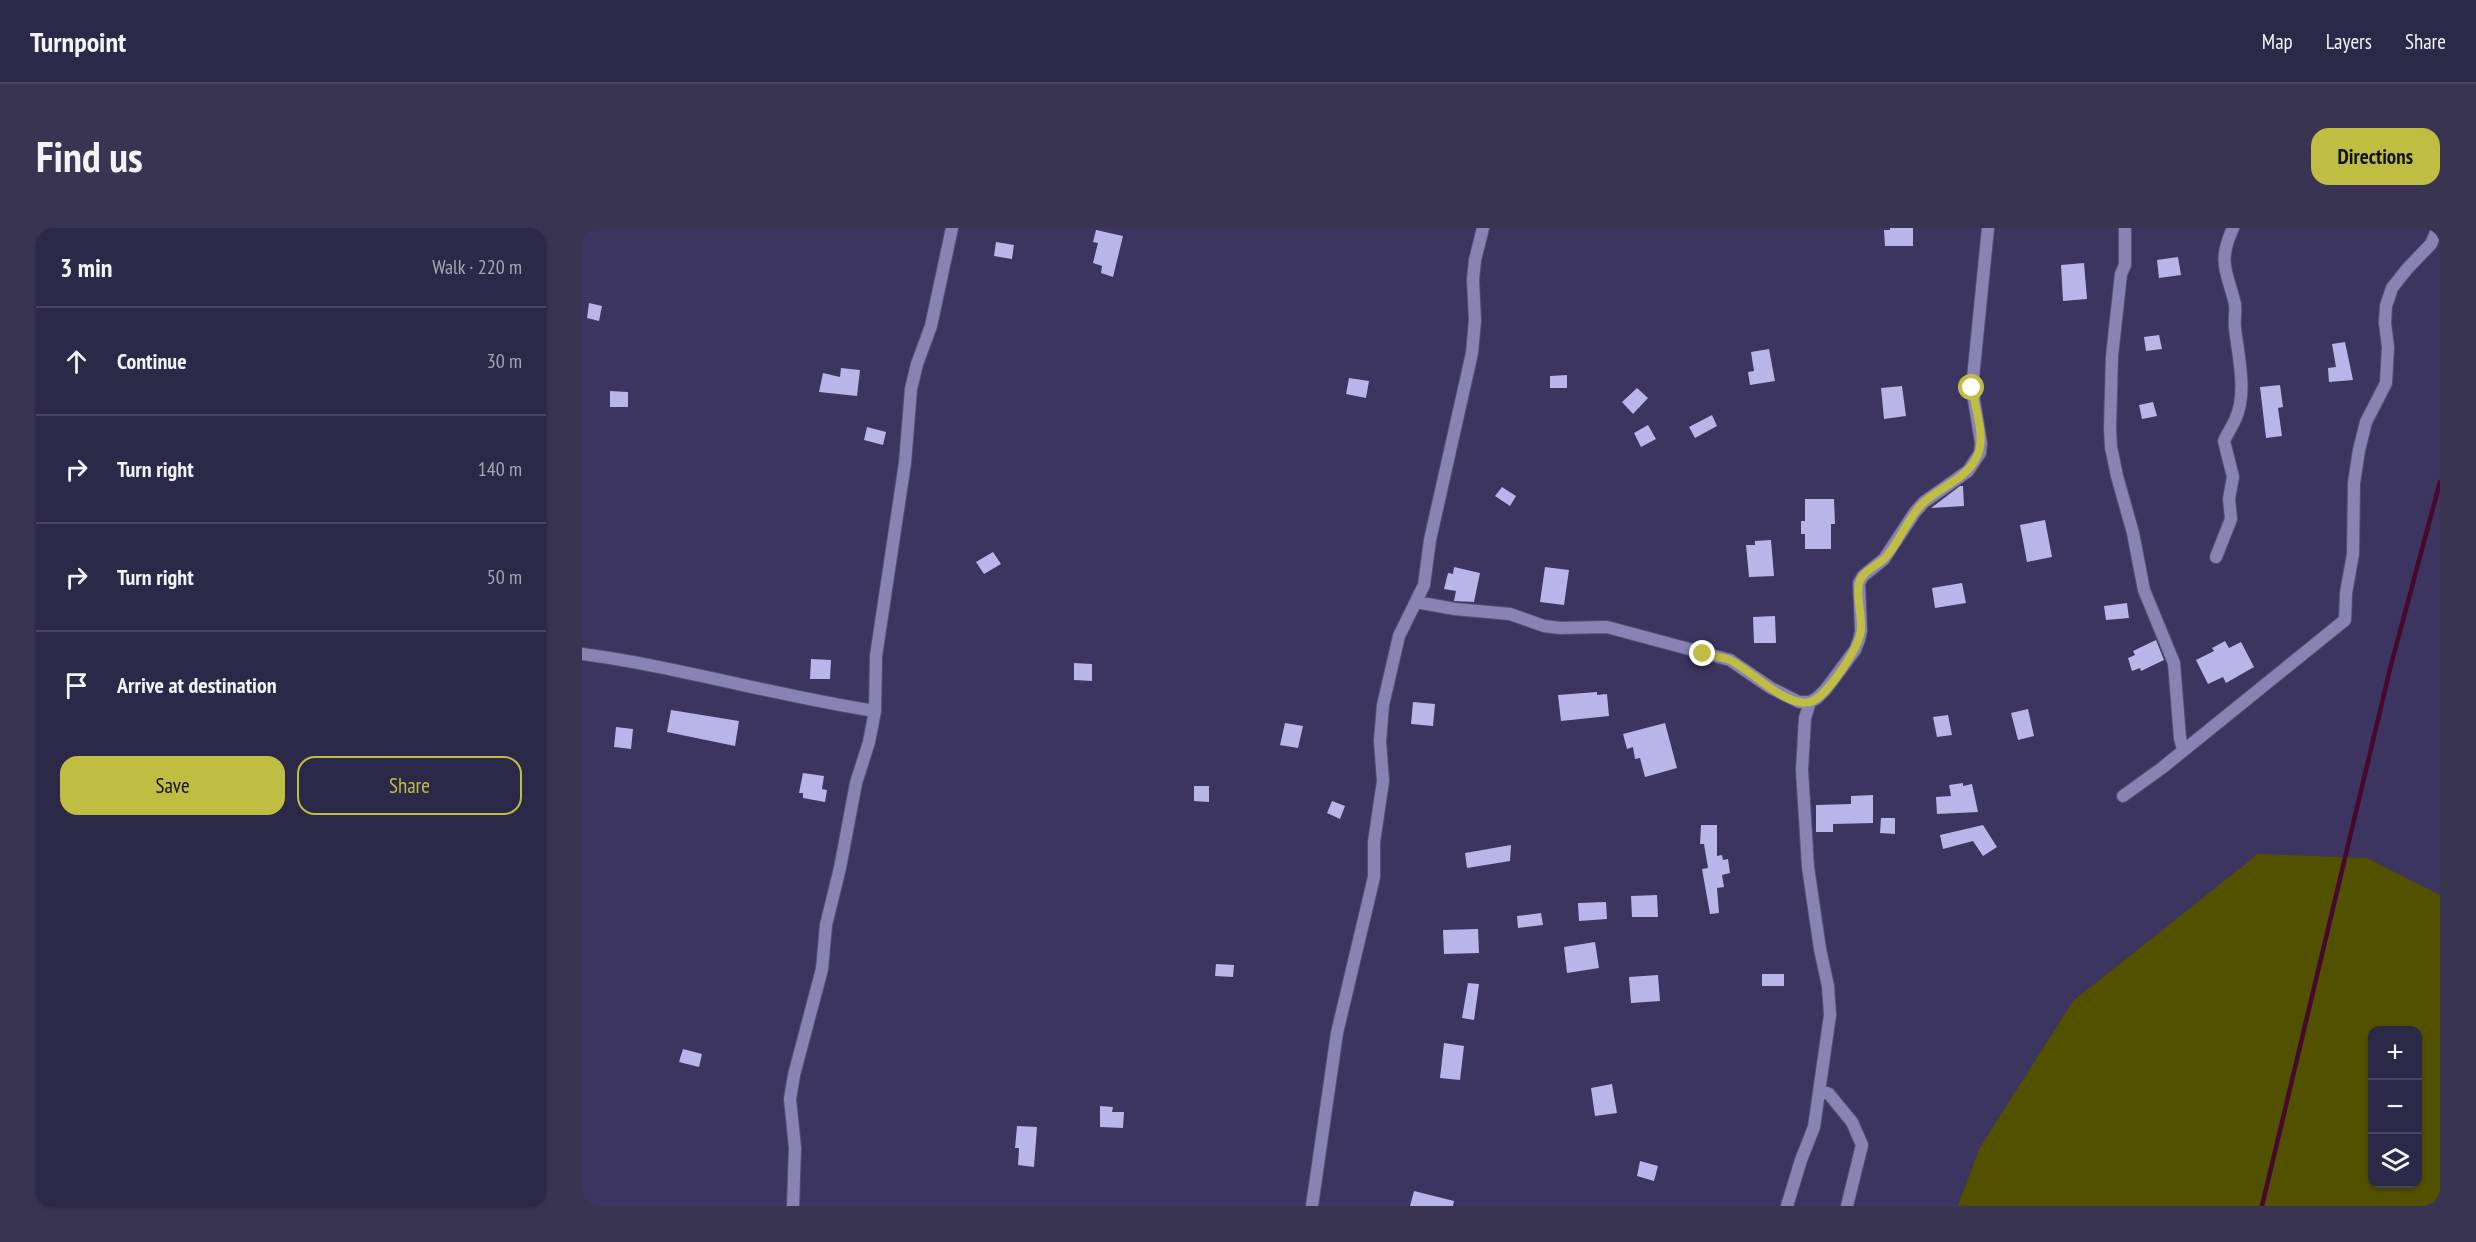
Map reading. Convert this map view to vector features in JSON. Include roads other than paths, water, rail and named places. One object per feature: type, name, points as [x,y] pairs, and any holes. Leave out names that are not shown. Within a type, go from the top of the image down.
[{"type":"street","points":[[793,1206],[795,1148],[790,1099],[794,1075],[822,969],[826,925],[840,868],[856,783],[874,711],[876,656],[904,463],[911,389],[917,364],[931,326],[952,228]]},
{"type":"street","points":[[1312,1206],[1337,1033],[1374,877],[1374,842],[1383,781],[1380,741],[1383,705],[1399,636],[1424,585],[1430,540],[1472,352],[1475,320],[1473,280],[1475,260],[1483,228]]},
{"type":"street","points":[[1787,1206],[1814,1127],[1830,1015],[1828,986],[1820,950],[1807,856],[1802,770],[1804,718],[1810,702],[1826,689],[1855,650],[1861,631],[1859,583],[1863,576],[1884,559],[1924,502],[1968,471],[1980,453],[1981,443],[1972,388],[1988,228]]},
{"type":"street","points":[[2125,228],[2125,265],[2121,274],[2112,356],[2111,447],[2133,533],[2144,590],[2174,663],[2183,750]]},
{"type":"street","points":[[2216,556],[2231,519],[2229,499],[2233,477],[2224,441],[2236,419],[2240,399],[2240,364],[2235,306],[2224,266],[2224,253],[2233,228]]},
{"type":"street","points":[[2123,796],[2345,620],[2346,593],[2353,554],[2354,483],[2359,450],[2366,422],[2386,383],[2388,347],[2385,323],[2386,306],[2392,288],[2431,244],[2438,228]]},
{"type":"street","points":[[1416,602],[1455,609],[1509,614],[1544,626],[1607,627],[1643,636],[1731,660],[1788,697],[1798,702],[1810,702]]},
{"type":"street","points":[[582,654],[642,662],[810,701],[874,711]]},
{"type":"street","points":[[1820,1090],[1829,1095],[1852,1122],[1862,1145],[1847,1206]]},
{"type":"waterway","points":[[2262,1206],[2391,665],[2440,482]]}]
